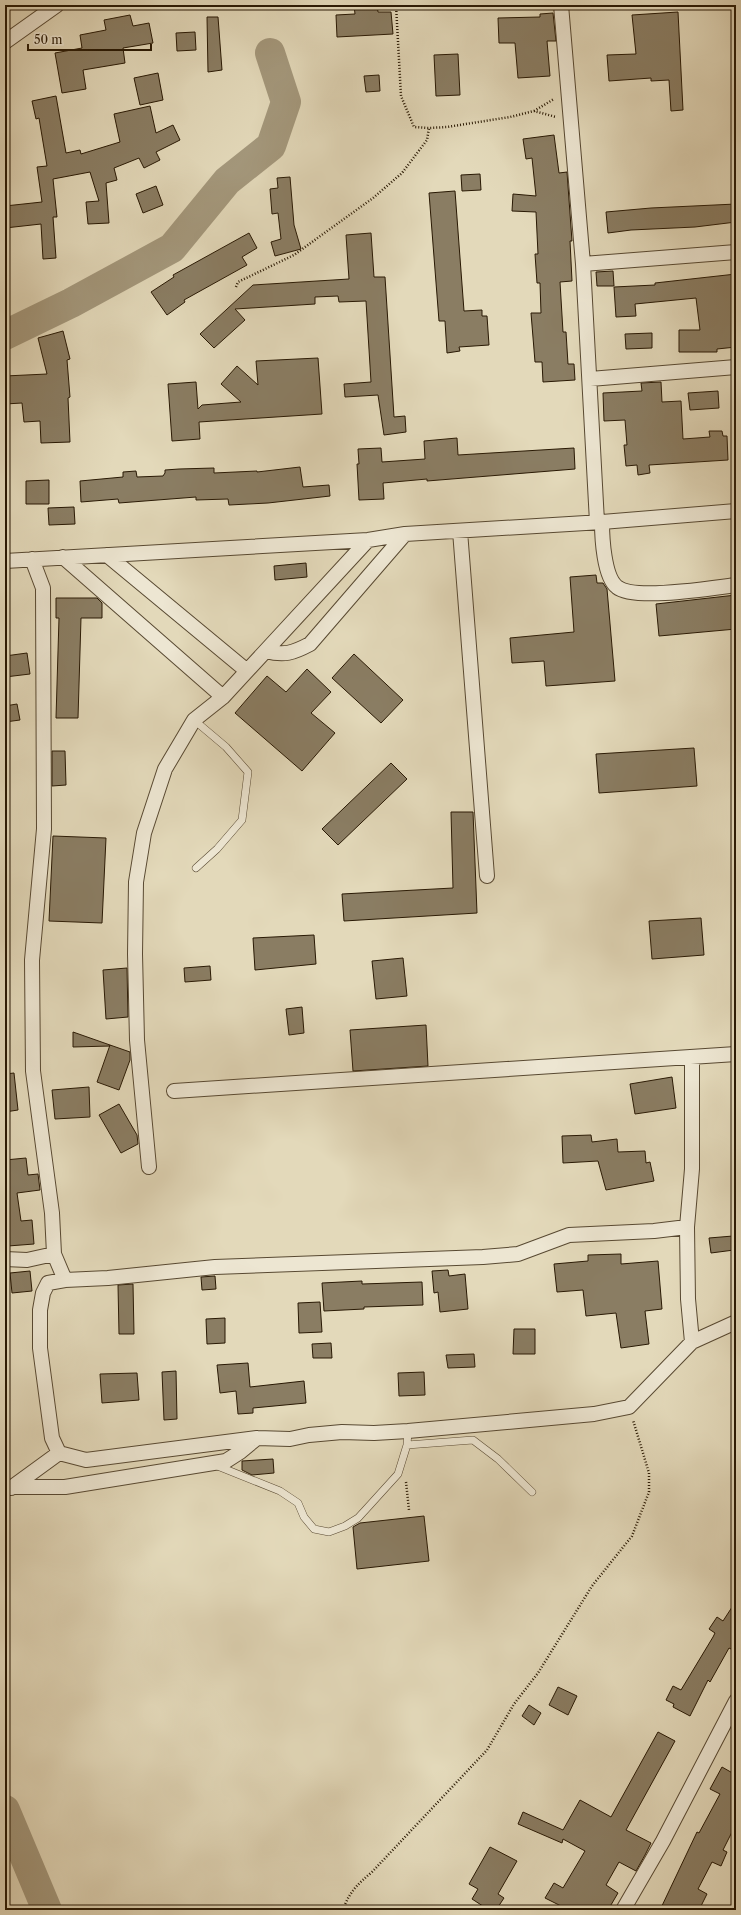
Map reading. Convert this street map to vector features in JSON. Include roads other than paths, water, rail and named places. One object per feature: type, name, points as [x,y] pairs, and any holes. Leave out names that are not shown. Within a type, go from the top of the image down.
[{"type":"street","points":[[5,42],[57,5]]},
{"type":"street","points":[[561,5],[583,264],[599,522],[607,572],[616,587],[627,592],[645,594],[736,585]]},
{"type":"street","points":[[583,264],[736,252]]},
{"type":"street","points":[[590,379],[736,367]]},
{"type":"street","points":[[5,561],[368,540],[405,534],[599,522],[736,510]]},
{"type":"street","points":[[460,531],[487,876]]},
{"type":"street","points":[[266,651],[276,653],[292,653],[310,644],[405,534]]},
{"type":"street","points":[[149,1167],[137,1040],[135,954],[136,882],[144,833],[165,769],[194,720],[223,697],[368,540]]},
{"type":"street","points":[[107,555],[247,671]]},
{"type":"street","points":[[63,557],[223,697]]},
{"type":"street","points":[[32,560],[43,588],[44,822],[40,888],[32,960],[33,1071],[52,1213],[54,1254],[65,1280]]},
{"type":"street","points":[[174,1091],[736,1054]]},
{"type":"street","points":[[692,1056],[692,1169],[687,1227],[688,1300],[692,1342]]},
{"type":"street","points":[[59,1453],[52,1438],[40,1348],[40,1310],[43,1293],[48,1283],[65,1280],[108,1278],[214,1268],[483,1257],[518,1254],[569,1235],[687,1227]]},
{"type":"street","points":[[5,1259],[27,1260],[54,1254]]},
{"type":"street","points":[[8,1489],[59,1453],[86,1460],[257,1438],[290,1439],[309,1435],[342,1432],[374,1433],[408,1431],[594,1414],[629,1407],[692,1342],[736,1322]]},
{"type":"street","points":[[8,1489],[65,1487],[226,1460],[240,1452],[257,1438]]},
{"type":"street","points":[[623,1910],[663,1841],[736,1701]]},
{"type":"lane","points":[[194,720],[226,747],[248,772],[242,820],[217,849],[196,868]]},
{"type":"lane","points":[[209,1463],[280,1491],[298,1503],[304,1517],[314,1529],[329,1532],[345,1526],[358,1518],[398,1474],[407,1445],[408,1431]]},
{"type":"lane","points":[[407,1445],[473,1440],[498,1459],[532,1492]]},
{"type":"waterway","points":[[5,335],[71,303],[172,248],[227,181],[271,146],[286,102],[270,53]]},
{"type":"waterway","points":[[5,1810],[47,1910]]}]
